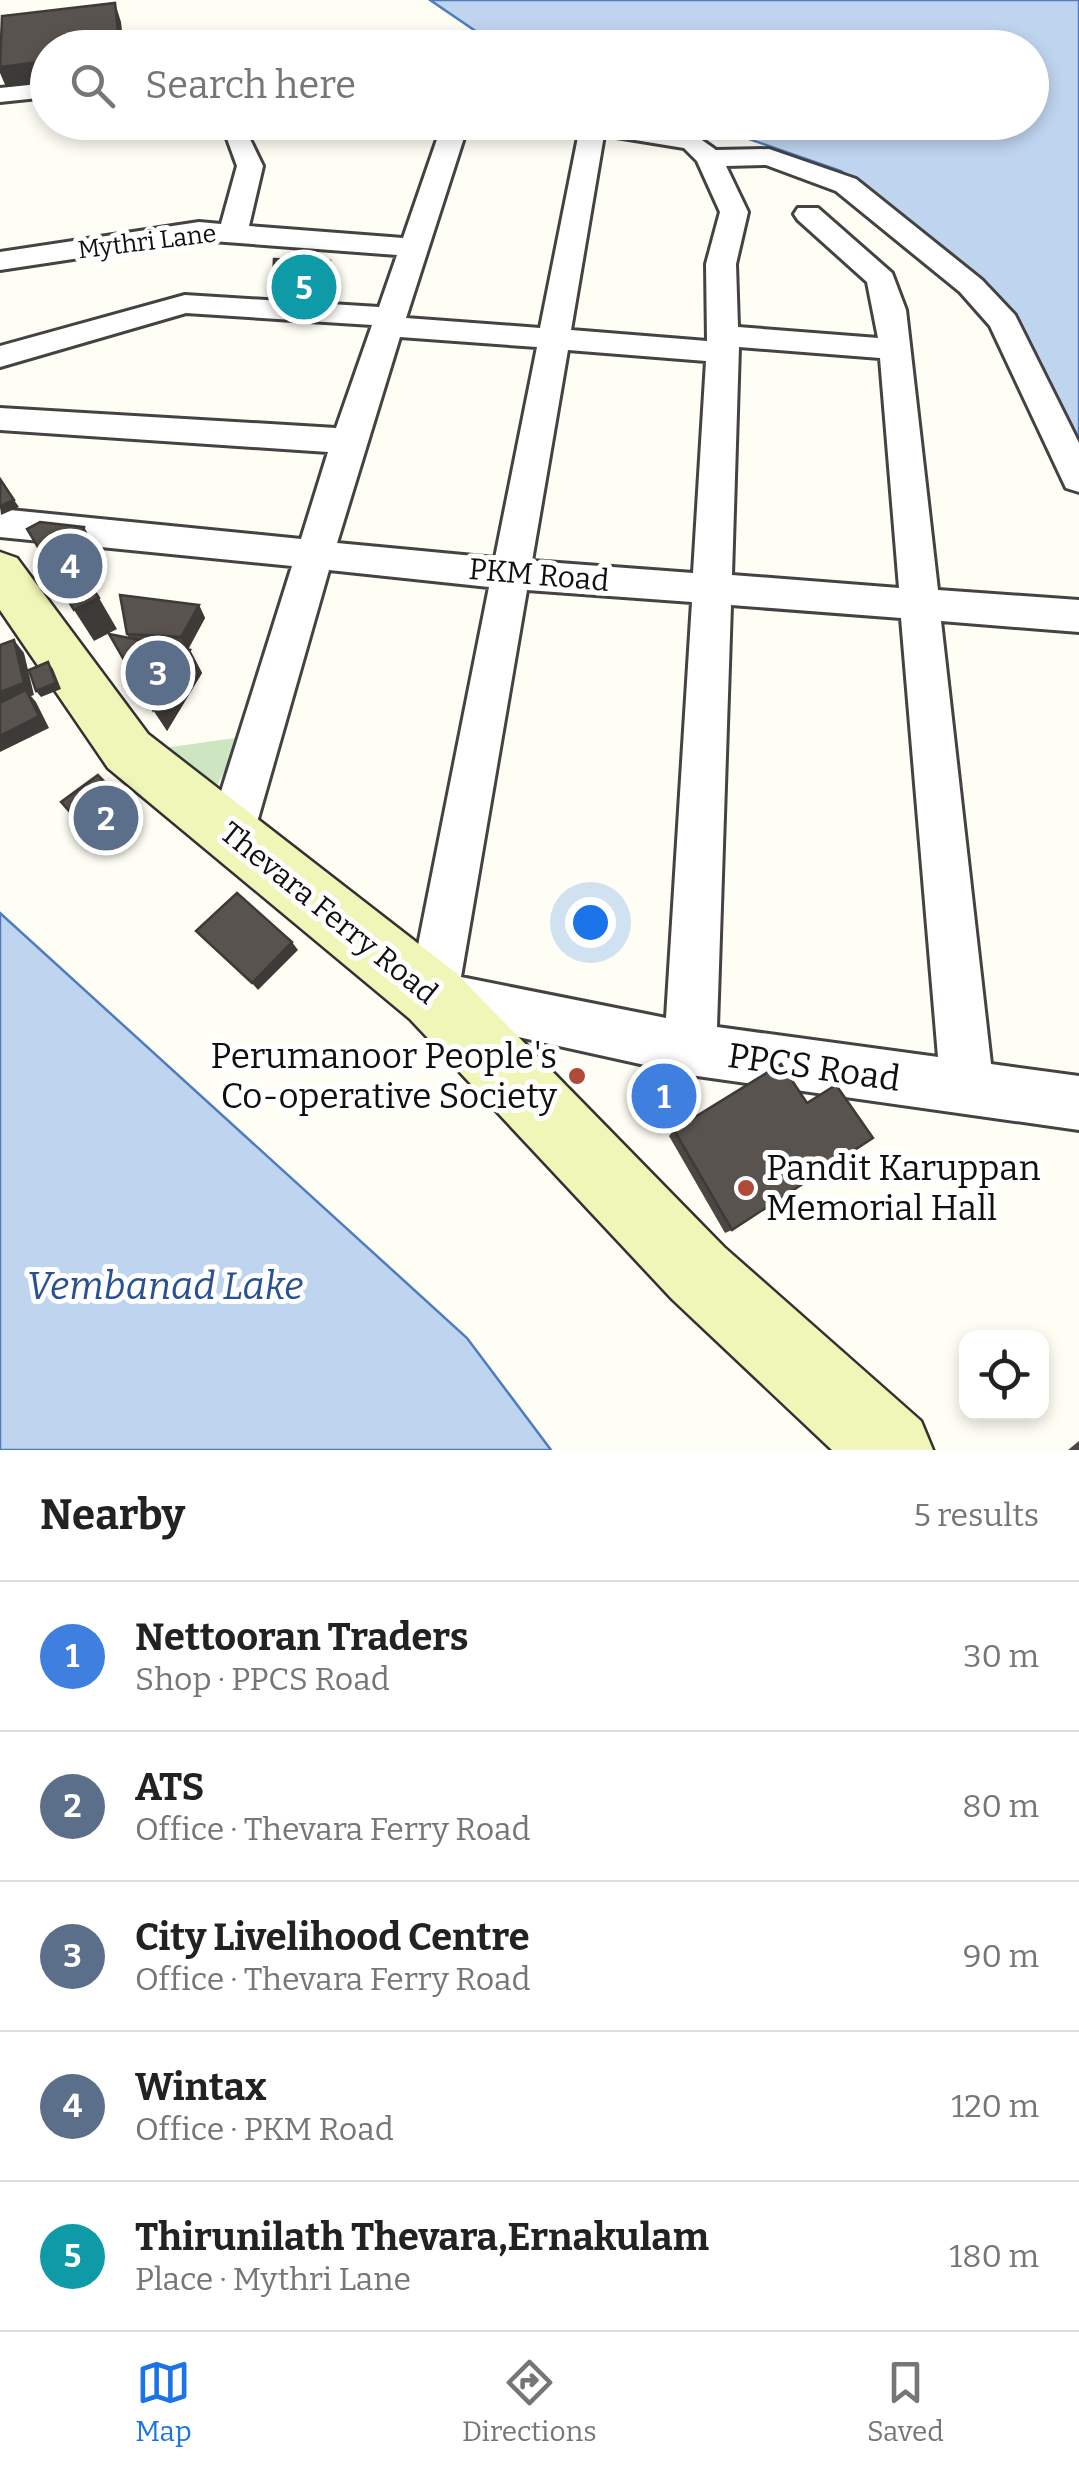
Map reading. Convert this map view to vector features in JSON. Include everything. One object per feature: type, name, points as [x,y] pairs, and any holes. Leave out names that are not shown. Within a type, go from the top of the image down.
[{"type":"street","points":[[0,95],[30,92]]},
{"type":"street","points":[[233,233],[250,166],[238,140]]},
{"type":"street","points":[[231,833],[348,441],[450,140]]},
{"type":"street","points":[[433,996],[590,140]]},
{"type":"street","points":[[690,1049],[724,344],[721,264],[734,212],[709,158],[692,140]]},
{"type":"street","points":[[709,158],[769,158],[846,186],[972,286],[1004,322],[1079,479]]},
{"type":"street","points":[[808,214],[881,279],[891,310],[967,1089]]},
{"type":"street","name":"Mythri Lane","points":[[0,262],[198,231],[414,248]]},
{"type":"street","points":[[0,357],[185,304],[553,339],[894,349]]},
{"type":"street","points":[[0,419],[348,441]]},
{"type":"street","name":"PKM Road","points":[[0,523],[508,574],[1079,616]]},
{"type":"street","name":"Thevara Ferry Road","points":[[0,571],[128,751],[433,996],[698,1273],[892,1450]]},
{"type":"street","name":"PPCS Road","points":[[433,996],[690,1049],[1079,1103]]},
{"type":"green space","points":[[242,737],[215,790],[164,748]]},
{"type":"water","points":[[430,0],[1079,0],[1079,441],[1010,308],[841,171],[752,140],[1049,140],[1049,30],[474,30]]},
{"type":"water","name":"Vembanad Lake","points":[[0,913],[467,1338],[551,1450],[0,1450]]},
{"type":"building","points":[[115,3],[118,30],[30,30],[30,63],[0,67],[2,16]]},
{"type":"building","points":[[274,259],[330,261],[324,291],[300,289],[300,283],[273,284]]},
{"type":"building","points":[[0,479],[14,500],[0,506]]},
{"type":"building","points":[[40,522],[84,527],[66,573],[56,577],[27,529]]},
{"type":"building","points":[[79,566],[99,598],[74,610],[54,578]]},
{"type":"building","points":[[120,595],[199,605],[181,637],[127,634]]},
{"type":"building","points":[[109,634],[190,650],[153,710]]},
{"type":"building","points":[[14,640],[24,683],[0,692],[0,645]]},
{"type":"building","points":[[48,662],[56,683],[36,691],[29,670]]},
{"type":"building","points":[[26,690],[39,716],[0,736],[0,703]]},
{"type":"building","points":[[98,775],[134,812],[96,841],[61,802]]},
{"type":"building","points":[[237,893],[292,942],[252,983],[196,931]]},
{"type":"building","name":"Pandit Karuppan Memorial Hall","points":[[781,1064],[807,1103],[836,1085],[873,1138],[732,1230],[674,1130]]},
{"type":"place","name":"Thirunilath Thevara,Ernakulam","points":[[304,287]]},
{"type":"place","name":"Wintax","points":[[70,566]]},
{"type":"place","name":"City Livelihood Centre","points":[[158,673]]},
{"type":"place","name":"ATS","points":[[106,818]]},
{"type":"place","name":"Perumanoor People's Co-operative Society","points":[[577,1076]]},
{"type":"place","name":"Nettooran Traders","points":[[664,1096]]},
{"type":"place","name":"Pandit Karuppan Memorial Hall","points":[[746,1188]]}]
